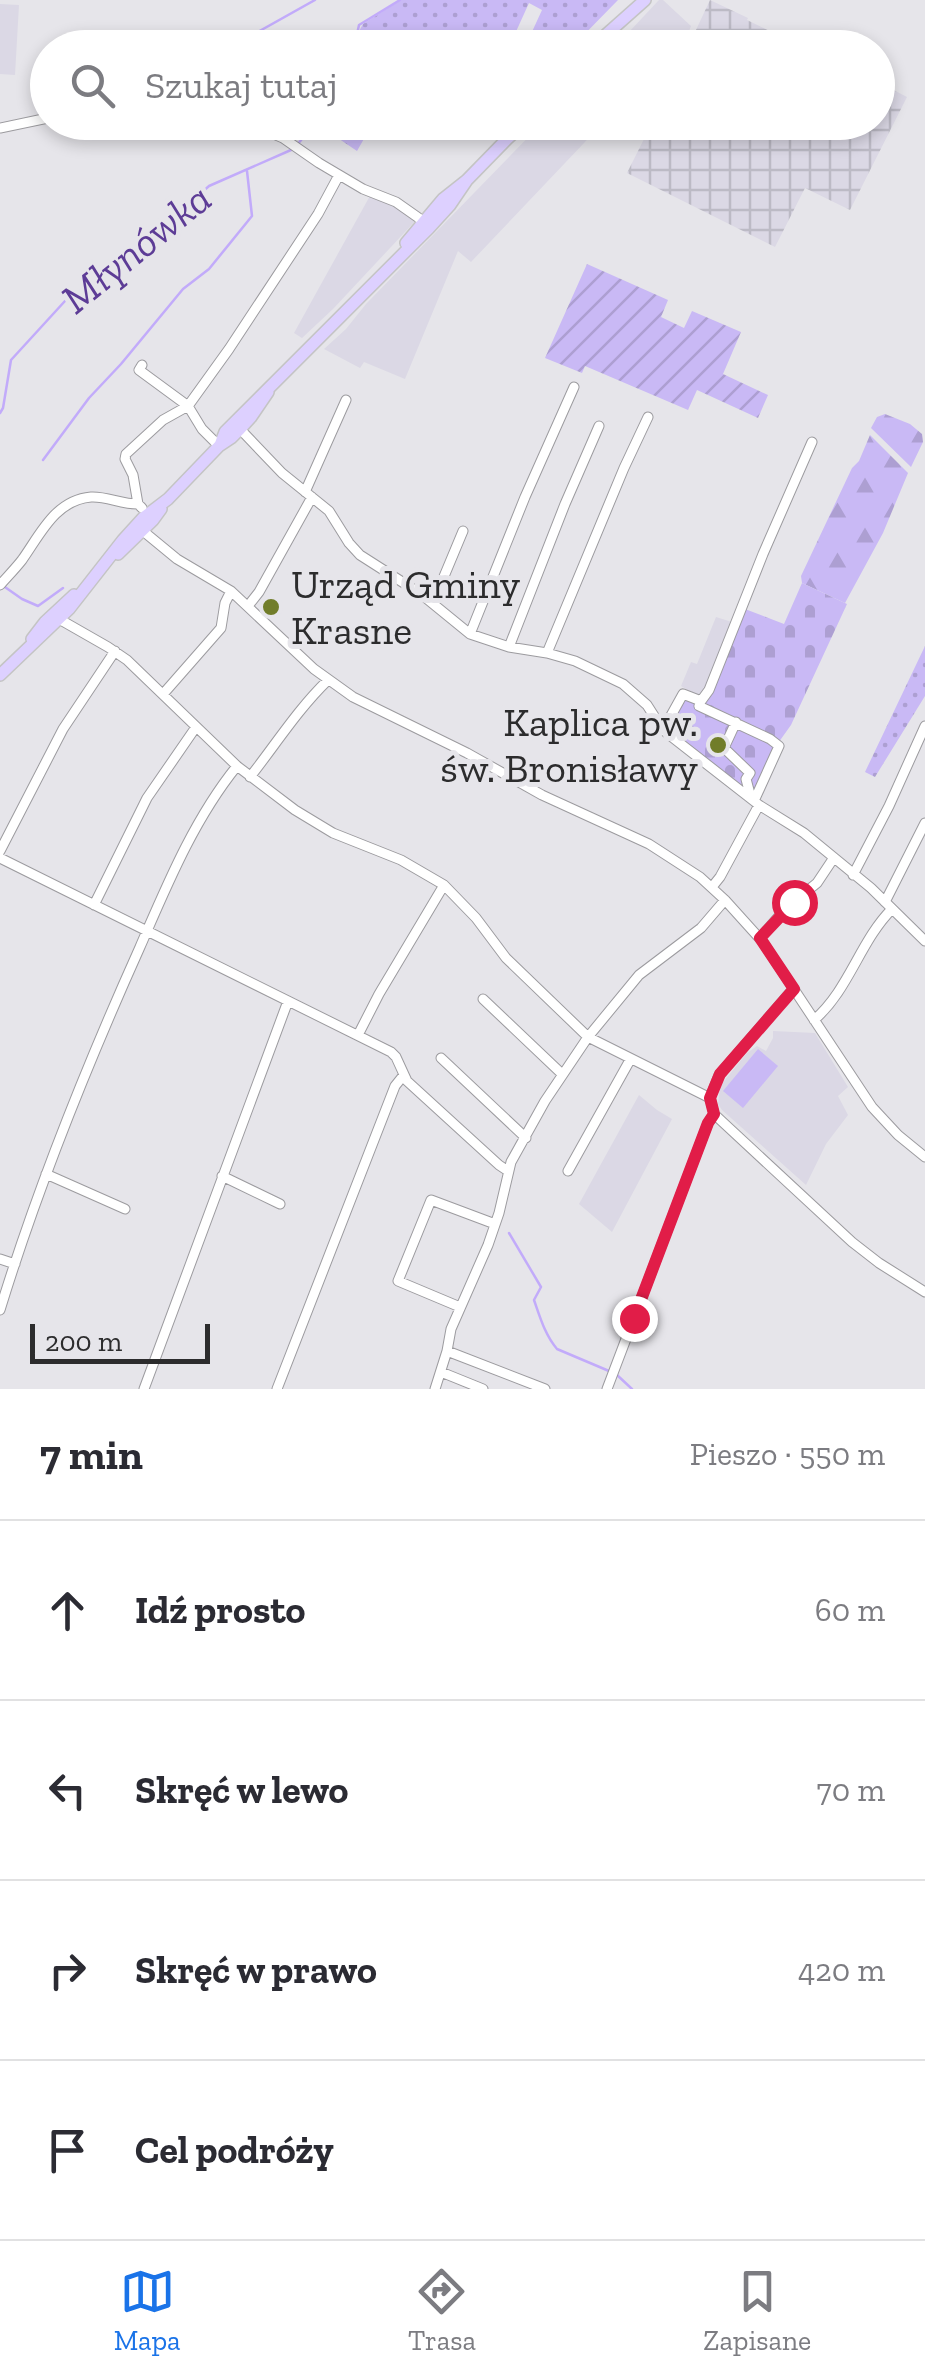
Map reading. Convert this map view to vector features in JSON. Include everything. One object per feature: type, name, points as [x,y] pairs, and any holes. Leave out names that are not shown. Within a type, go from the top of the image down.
[{"type":"main road","points":[[612,28],[632,0]]},
{"type":"main road","points":[[612,28],[645,0]]},
{"type":"main road","points":[[384,272],[423,221],[506,140]]},
{"type":"main road","points":[[234,430],[244,413],[450,205],[467,180]]},
{"type":"main road","points":[[0,675],[59,619],[107,562],[128,546],[140,520],[168,499],[234,430],[252,417],[268,392]]},
{"type":"main road","points":[[24,650],[44,622],[85,586]]},
{"type":"street","points":[[0,128],[30,122]]},
{"type":"street","points":[[285,140],[423,221]]},
{"type":"street","points":[[140,520],[136,485],[124,458],[126,454],[162,420],[188,406],[318,214],[339,175]]},
{"type":"street","points":[[142,364],[139,370],[188,406],[202,430],[219,445]]},
{"type":"street","points":[[470,634],[574,387]]},
{"type":"street","points":[[248,606],[260,592],[308,494],[346,400]]},
{"type":"street","points":[[547,653],[648,418]]},
{"type":"street","points":[[509,647],[599,426]]},
{"type":"street","points":[[234,430],[328,511],[360,555],[431,602],[470,634],[593,668],[623,684],[646,705],[663,730],[755,802],[804,833],[925,941]]},
{"type":"street","points":[[712,887],[779,746],[770,738],[699,706],[716,675],[812,442]]},
{"type":"street","points":[[0,585],[46,525],[71,501],[99,497],[124,505],[177,560],[230,591],[328,680],[365,704],[465,752],[542,795],[649,844],[712,887],[760,938],[872,1107],[925,1157]]},
{"type":"street","points":[[431,602],[463,531]]},
{"type":"street","points":[[164,693],[221,628],[230,591]]},
{"type":"street","points":[[59,619],[63,603]]},
{"type":"street","points":[[44,622],[59,619],[114,651],[164,693],[250,777],[333,833],[401,860],[444,884],[506,958],[588,1037],[710,1098]]},
{"type":"street","points":[[0,850],[63,730],[114,651]]},
{"type":"street","points":[[250,777],[307,700],[328,680]]},
{"type":"street","points":[[663,730],[683,694],[701,701]]},
{"type":"street","points":[[736,722],[724,748],[750,773],[746,780],[755,802]]},
{"type":"street","points":[[854,875],[925,726]]},
{"type":"street","points":[[94,905],[147,798],[196,727]]},
{"type":"street","points":[[0,1310],[46,1174],[98,1041],[195,830],[237,766]]},
{"type":"street","points":[[814,1020],[840,990],[876,927],[925,822]]},
{"type":"street","points":[[0,858],[391,1052],[400,1063],[403,1076],[508,1171]]},
{"type":"street","points":[[760,938],[786,908],[817,883],[833,859]]},
{"type":"street","points":[[358,1036],[378,994],[444,884]]},
{"type":"street","points":[[435,1389],[448,1351],[450,1328],[479,1268],[508,1171],[562,1074],[639,975],[701,928],[725,900]]},
{"type":"street","points":[[794,989],[720,1074],[710,1098],[714,1114],[852,1242],[925,1292]]},
{"type":"street","points":[[482,998],[562,1074]]},
{"type":"street","points":[[144,1389],[288,1001]]},
{"type":"street","points":[[442,1058],[526,1138]]},
{"type":"street","points":[[568,1172],[630,1060]]},
{"type":"street","points":[[277,1389],[388,1104],[403,1076]]},
{"type":"street","points":[[607,1389],[714,1114]]},
{"type":"street","points":[[46,1174],[126,1209]]},
{"type":"street","points":[[222,1176],[280,1204]]},
{"type":"street","points":[[460,1306],[398,1281],[431,1200],[495,1224]]},
{"type":"street","points":[[0,1259],[15,1264]]},
{"type":"street","points":[[448,1351],[545,1389]]},
{"type":"street","points":[[441,1372],[482,1389]]},
{"type":"shaded area","points":[[659,0],[691,26],[689,30],[631,30]]},
{"type":"shaded area","points":[[710,0],[767,30],[696,30]]},
{"type":"shaded area","points":[[0,4],[19,5],[15,75],[0,74]]},
{"type":"shaded area","points":[[895,91],[907,97],[895,121]]},
{"type":"shaded area","points":[[525,140],[587,140],[471,262],[458,251],[405,379],[364,362],[360,368],[324,349]]},
{"type":"shaded area","points":[[644,140],[885,140],[850,210],[805,188],[775,247],[627,173]]},
{"type":"shaded area","points":[[371,194],[419,217],[302,338],[294,333]]},
{"type":"shaded area","points":[[716,617],[735,623],[703,694],[698,696],[681,686],[691,662],[697,664]]},
{"type":"shaded area","points":[[773,1031],[815,1033],[848,1087],[838,1096],[848,1115],[826,1144],[806,1185],[718,1104],[720,1086],[747,1053],[757,1046],[766,1051]]},
{"type":"shaded area","points":[[639,1095],[672,1119],[612,1232],[579,1204]]},
{"type":"green space","points":[[401,0],[618,0],[589,30],[533,30],[542,10],[529,3],[517,30],[360,30]]},
{"type":"green space","points":[[341,140],[363,140],[357,151]]},
{"type":"green space","points":[[587,264],[668,300],[661,317],[684,328],[692,311],[741,332],[723,374],[768,395],[758,418],[697,390],[688,410],[585,366],[582,373],[545,358]]},
{"type":"green space","points":[[885,414],[910,424],[922,434],[923,442],[911,467],[871,428],[877,417]]},
{"type":"green space","points":[[870,435],[908,473],[883,533],[845,603],[802,583],[801,576]]},
{"type":"green space","points":[[802,583],[847,604],[791,725],[776,746],[755,793],[750,793],[671,730],[670,722],[685,699],[704,705],[745,609],[784,624]]},
{"type":"green space","points":[[925,646],[925,696],[875,777],[865,772]]},
{"type":"green space","points":[[758,1049],[778,1066],[743,1108],[723,1091]]},
{"type":"waterway","points":[[261,30],[315,0]]},
{"type":"waterway","name":"Młynówka","points":[[358,30],[359,25],[400,0]]},
{"type":"waterway","name":"Młynówka","points":[[297,145],[301,140]]},
{"type":"waterway","name":"Młynówka","points":[[0,413],[11,360],[65,301],[125,261],[209,186],[291,150]]},
{"type":"waterway","points":[[43,460],[89,398],[183,289],[209,269],[252,216],[247,171]]},
{"type":"waterway","points":[[2,585],[38,606],[63,588]]},
{"type":"waterway","points":[[509,1233],[541,1287],[534,1300],[553,1344],[609,1371]]},
{"type":"waterway","points":[[617,1375],[632,1389]]},
{"type":"place","name":"Urząd Gminy Krasne","points":[[271,607]]},
{"type":"place","name":"Kaplica pw. św. Bronisławy","points":[[718,745]]},
{"type":"route","points":[[634,1318],[714,1114],[710,1098],[714,1084],[794,989],[760,938],[794,902]]}]
